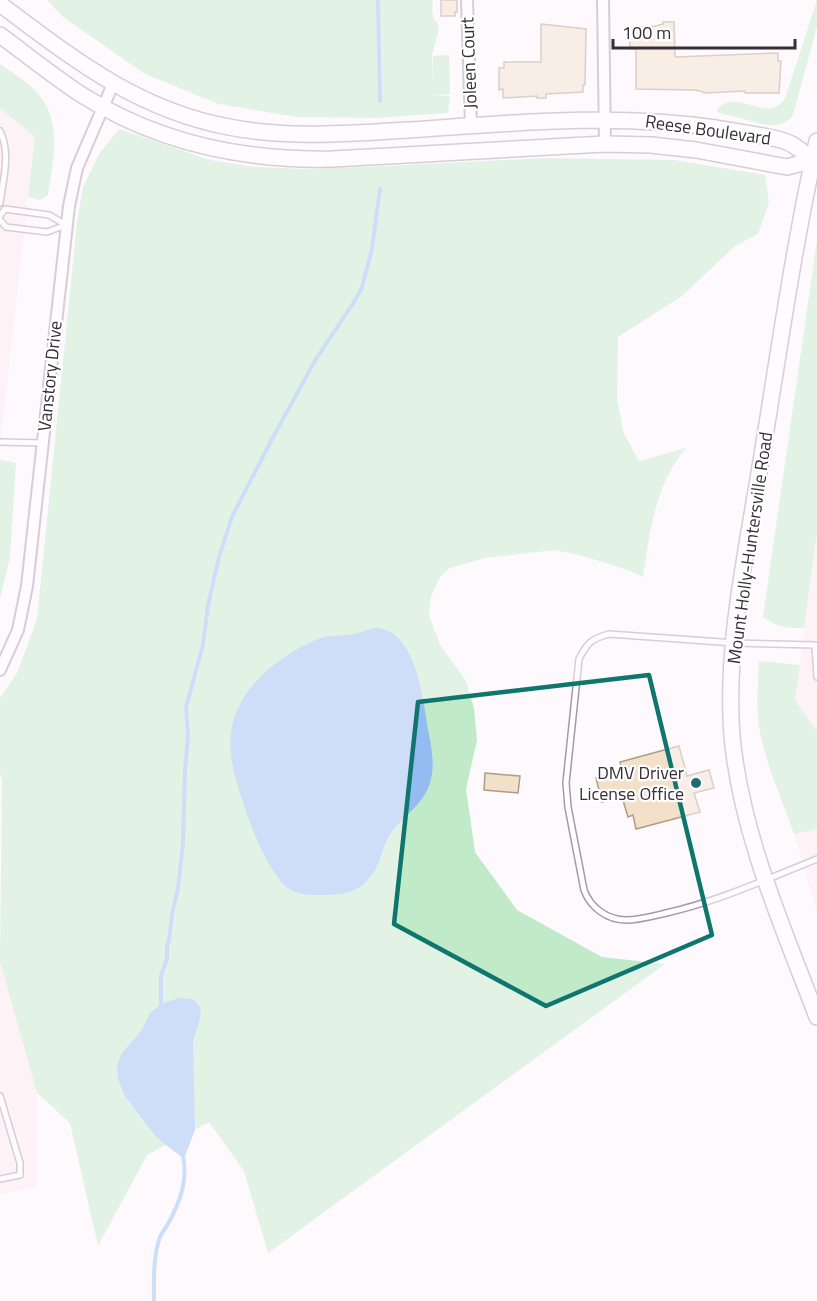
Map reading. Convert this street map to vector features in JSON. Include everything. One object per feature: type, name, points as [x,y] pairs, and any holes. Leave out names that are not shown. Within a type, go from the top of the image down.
[{"type":"street","name":"Joleen Court","points":[[467,0],[471,126]]},
{"type":"street","points":[[603,0],[605,144]]},
{"type":"street","name":"Reese Boulevard","points":[[0,4],[77,62],[113,84],[150,103],[188,117],[228,127],[269,133],[332,135],[605,119],[653,121],[699,126],[790,142],[815,161]]},
{"type":"street","name":"Reese Boulevard","points":[[0,35],[81,94],[140,125],[181,140],[224,151],[266,158],[333,159],[605,144],[651,145],[696,150],[787,167],[815,161]]},
{"type":"street","name":"Vanstory Drive","points":[[0,670],[14,640],[22,612],[66,225],[77,168],[113,84]]},
{"type":"street","name":"Mount Holly-Huntersville Road","points":[[817,141],[815,161],[797,241],[745,558],[735,644],[731,710],[735,754],[748,820],[766,880],[817,1017]]},
{"type":"lane","points":[[0,131],[6,153],[0,203]]},
{"type":"lane","points":[[5,209],[49,214],[66,225],[47,232],[6,227],[0,218],[5,209]]},
{"type":"lane","points":[[0,442],[43,443]]},
{"type":"lane","points":[[817,677],[816,642],[735,644],[609,634],[594,638],[585,647],[579,659],[566,783],[568,807],[588,902],[613,918],[626,920],[648,917],[703,904],[817,859]]},
{"type":"lane","points":[[0,1096],[20,1163],[20,1175],[0,1179]]},
{"type":"highlighted area","points":[[649,675],[712,935],[546,1006],[394,924],[418,702]]},
{"type":"shaded area","points":[[0,108],[35,136],[0,448]]},
{"type":"shaded area","points":[[817,531],[817,731],[795,700]]},
{"type":"shaded area","points":[[817,829],[817,913],[794,834]]},
{"type":"shaded area","points":[[0,962],[37,1093],[37,1186],[0,1195]]},
{"type":"green space","points":[[47,0],[433,0],[434,20],[439,28],[432,55],[433,91],[433,56],[449,55],[450,94],[433,95],[450,96],[448,113],[373,118],[296,117],[219,104],[145,74],[63,17]]},
{"type":"green space","points":[[817,0],[817,27],[793,115],[788,121],[768,125],[717,112],[717,109],[725,103],[744,103],[763,108],[779,105],[786,96]]},
{"type":"green space","points":[[0,64],[36,91],[47,107],[51,118],[54,131],[52,170],[48,195],[40,200],[28,197],[35,137],[0,108]]},
{"type":"green space","points":[[119,129],[210,160],[255,167],[302,169],[547,158],[674,160],[765,175],[769,202],[758,234],[735,246],[682,296],[618,337],[617,399],[624,434],[639,461],[686,448],[667,477],[655,509],[643,577],[583,556],[555,550],[485,558],[450,568],[440,577],[431,597],[429,615],[440,645],[466,681],[474,708],[477,740],[466,789],[475,852],[517,910],[602,957],[665,964],[268,1253],[244,1171],[209,1122],[147,1155],[98,1246],[70,1123],[37,1093],[0,962],[2,780],[0,774],[0,698],[17,673],[37,619],[77,222],[83,187],[99,154]]},
{"type":"green space","points":[[817,240],[817,531],[804,628],[792,628],[783,627],[763,617]]},
{"type":"green space","points":[[0,460],[16,463],[10,557],[0,599]]},
{"type":"green space","points":[[759,661],[800,665],[795,700],[817,731],[817,829],[794,834],[770,767],[758,719]]},
{"type":"water","points":[[375,628],[389,632],[401,641],[416,670],[432,752],[430,783],[423,798],[391,833],[377,866],[366,882],[344,893],[307,895],[298,893],[286,887],[276,875],[250,821],[231,757],[230,740],[235,716],[251,687],[262,675],[289,654],[322,638]]},
{"type":"water","points":[[179,998],[193,999],[200,1007],[201,1015],[193,1042],[195,1130],[184,1159],[156,1137],[125,1096],[118,1079],[117,1066],[122,1053],[141,1031],[150,1013],[161,1004]]},
{"type":"building","points":[[441,0],[457,0],[455,16],[441,16]]},
{"type":"building","points":[[663,22],[674,22],[675,57],[778,53],[778,61],[781,61],[779,93],[745,93],[745,91],[704,93],[695,90],[636,89],[636,49],[630,49],[630,28],[655,26]]},
{"type":"building","points":[[541,24],[586,29],[583,92],[546,94],[546,98],[537,98],[537,96],[503,98],[503,89],[499,90],[499,68],[504,68],[504,62],[541,62]]},
{"type":"building","points":[[679,746],[687,776],[709,770],[714,788],[694,793],[700,812],[636,829],[633,815],[628,817],[622,797],[602,802],[596,778],[622,770],[620,762]]},
{"type":"building","points":[[485,773],[520,776],[518,793],[484,790]]},
{"type":"waterway","points":[[378,0],[380,101]]},
{"type":"waterway","points":[[161,1008],[161,976],[167,958],[183,843],[188,735],[186,707],[203,645],[208,605],[219,557],[232,517],[272,439],[316,359],[362,287],[372,249],[380,189]]},
{"type":"waterway","points":[[154,1301],[157,1247],[182,1191],[183,1156]]},
{"type":"place","name":"DMV Driver License Office","points":[[696,783]]}]
